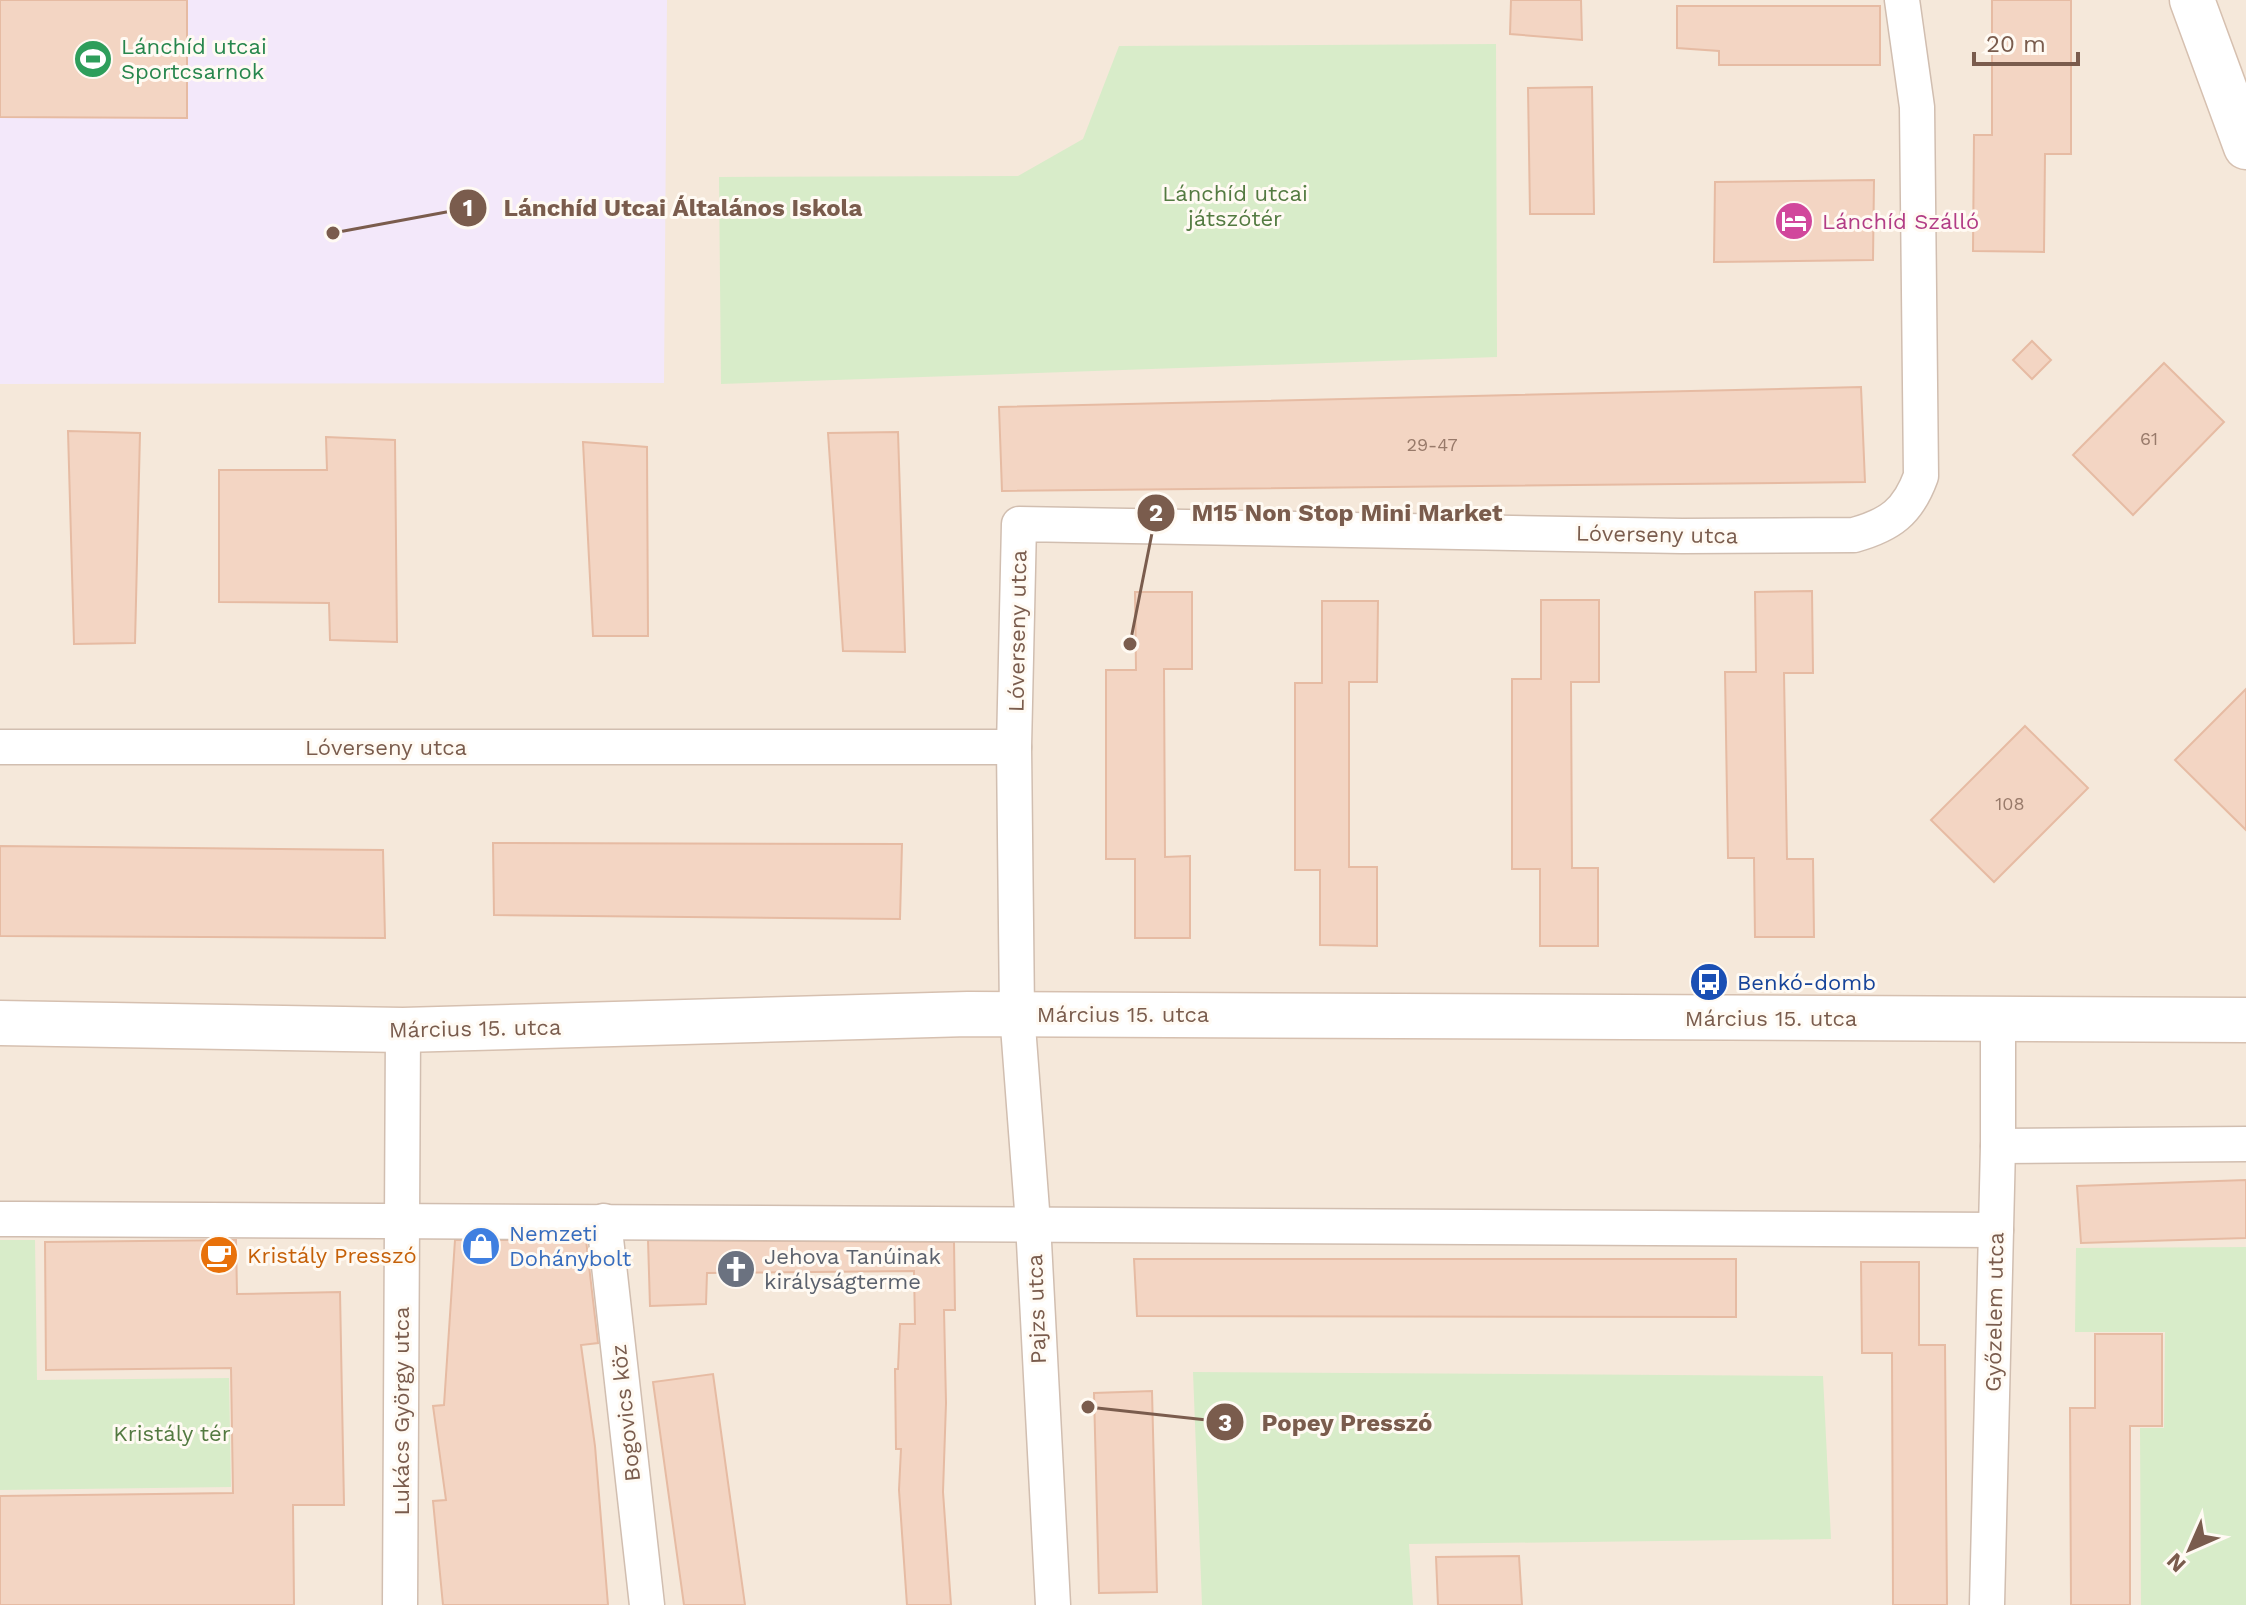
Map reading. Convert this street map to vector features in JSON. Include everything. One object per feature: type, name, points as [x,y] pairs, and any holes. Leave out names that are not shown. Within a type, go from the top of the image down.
[{"type":"street","name":"Lóverseny utca","points":[[0,747],[1014,747],[1019,524],[1682,536],[1854,535],[1879,528],[1898,517],[1913,497],[1921,476],[1917,107],[1902,0]]},
{"type":"street","points":[[2192,0],[2246,147]]},
{"type":"street","name":"Pajzs utca","points":[[1014,747],[1017,1013],[1033,1223],[1053,1605]]},
{"type":"street","name":"Március 15. utca","points":[[0,1023],[403,1030],[1017,1013],[2246,1020]]},
{"type":"street","name":"Győzelem utca","points":[[1987,1605],[1998,1020]]},
{"type":"street","name":"Lukács György utca","points":[[400,1605],[403,1030]]},
{"type":"street","points":[[1998,1146],[2246,1144]]},
{"type":"street","points":[[0,1219],[402,1217],[1996,1230]]},
{"type":"street","name":"Bogovics köz","points":[[604,1221],[647,1605]]},
{"type":"shaded area","points":[[0,0],[2246,0],[2246,1605],[0,1605]]},
{"type":"shaded area","points":[[0,0],[667,0],[664,383],[0,384]]},
{"type":"green space","name":"Lánchíd utcai játszótér","points":[[1496,44],[1497,357],[721,384],[719,177],[1018,176],[1083,139],[1119,46]]},
{"type":"green space","name":"Kristály tér","points":[[0,1240],[35,1240],[37,1380],[229,1378],[231,1487],[0,1490]]},
{"type":"green space","points":[[2246,1247],[2246,1605],[2141,1605],[2140,1428],[2164,1428],[2165,1332],[2075,1332],[2076,1248]]},
{"type":"green space","points":[[1193,1372],[1823,1376],[1831,1539],[1409,1544],[1413,1605],[1202,1605]]},
{"type":"building","name":"Lánchíd utcai Sportcsarnok","points":[[0,0],[187,0],[187,118],[0,117]]},
{"type":"building","points":[[1511,0],[1581,0],[1582,40],[1510,34]]},
{"type":"building","points":[[1992,0],[2071,0],[2071,154],[2045,154],[2044,252],[1973,251],[1974,135],[1992,135]]},
{"type":"building","points":[[1677,6],[1880,6],[1880,65],[1719,65],[1719,51],[1677,48]]},
{"type":"building","points":[[1592,87],[1594,214],[1530,214],[1528,88]]},
{"type":"building","name":"Lánchíd Szálló","points":[[1874,180],[1873,260],[1714,262],[1715,182]]},
{"type":"building","points":[[2032,341],[2051,360],[2032,379],[2013,360]]},
{"type":"building","points":[[2164,363],[2224,422],[2133,515],[2073,455]]},
{"type":"building","points":[[1861,387],[1865,482],[1002,491],[999,407]]},
{"type":"building","points":[[68,431],[140,433],[135,643],[74,644]]},
{"type":"building","points":[[898,432],[905,652],[843,651],[828,433]]},
{"type":"building","points":[[326,437],[395,440],[397,642],[330,640],[329,603],[219,602],[219,470],[327,470]]},
{"type":"building","points":[[583,442],[647,447],[648,636],[593,636]]},
{"type":"building","points":[[1812,591],[1813,673],[1784,673],[1787,859],[1813,859],[1814,937],[1755,937],[1754,858],[1728,858],[1725,672],[1756,672],[1755,592]]},
{"type":"building","points":[[1135,592],[1192,592],[1192,669],[1164,669],[1165,857],[1190,856],[1190,938],[1135,938],[1135,859],[1106,859],[1106,670],[1136,670]]},
{"type":"building","points":[[1541,600],[1599,600],[1599,682],[1571,682],[1572,868],[1598,868],[1598,946],[1540,946],[1540,869],[1512,869],[1512,679],[1541,679]]},
{"type":"building","points":[[1322,601],[1378,601],[1377,682],[1349,682],[1349,867],[1377,867],[1377,946],[1320,945],[1320,870],[1295,870],[1295,683],[1322,683]]},
{"type":"building","points":[[2246,689],[2246,830],[2175,760]]},
{"type":"building","points":[[2025,726],[2088,788],[1994,882],[1931,820]]},
{"type":"building","points":[[493,843],[902,844],[900,919],[494,915]]},
{"type":"building","points":[[0,846],[383,850],[385,938],[0,936]]},
{"type":"building","points":[[2246,1180],[2246,1238],[2081,1243],[2077,1186]]},
{"type":"building","points":[[236,1240],[237,1294],[340,1292],[344,1505],[293,1505],[294,1605],[0,1605],[0,1496],[233,1493],[231,1368],[46,1370],[45,1242]]},
{"type":"building","points":[[455,1240],[586,1240],[598,1343],[581,1345],[595,1446],[608,1605],[443,1605],[433,1501],[446,1500],[433,1406],[444,1405]]},
{"type":"building","points":[[648,1240],[954,1242],[955,1310],[944,1310],[946,1403],[943,1492],[951,1605],[907,1605],[899,1490],[901,1449],[896,1449],[895,1369],[898,1369],[900,1324],[915,1324],[914,1271],[707,1273],[706,1304],[650,1306]]},
{"type":"building","points":[[1134,1259],[1736,1259],[1736,1317],[1137,1316]]},
{"type":"building","points":[[1861,1262],[1919,1262],[1919,1345],[1945,1345],[1947,1605],[1893,1605],[1892,1353],[1862,1353]]},
{"type":"building","points":[[2095,1334],[2162,1334],[2162,1426],[2130,1426],[2130,1605],[2071,1605],[2070,1408],[2095,1408]]},
{"type":"building","points":[[713,1374],[745,1605],[684,1605],[653,1382]]},
{"type":"building","points":[[1152,1391],[1157,1592],[1099,1593],[1094,1393]]},
{"type":"building","points":[[1519,1556],[1522,1605],[1438,1605],[1436,1557]]},
{"type":"place","name":"Lánchíd utcai Sportcsarnok","points":[[93,59]]},
{"type":"place","name":"Lánchíd Szálló","points":[[1794,221]]},
{"type":"place","name":"Lánchíd Utcai Általános Iskola","points":[[333,233]]},
{"type":"place","name":"M15 Non Stop Mini Market","points":[[1130,644]]},
{"type":"place","name":"Benkó-domb","points":[[1709,982]]},
{"type":"place","name":"Nemzeti Dohánybolt","points":[[481,1246]]},
{"type":"place","name":"Kristály Presszó","points":[[219,1255]]},
{"type":"place","name":"Jehova Tanúinak királyságterme","points":[[736,1269]]},
{"type":"place","name":"Popey Presszó","points":[[1088,1407]]}]
